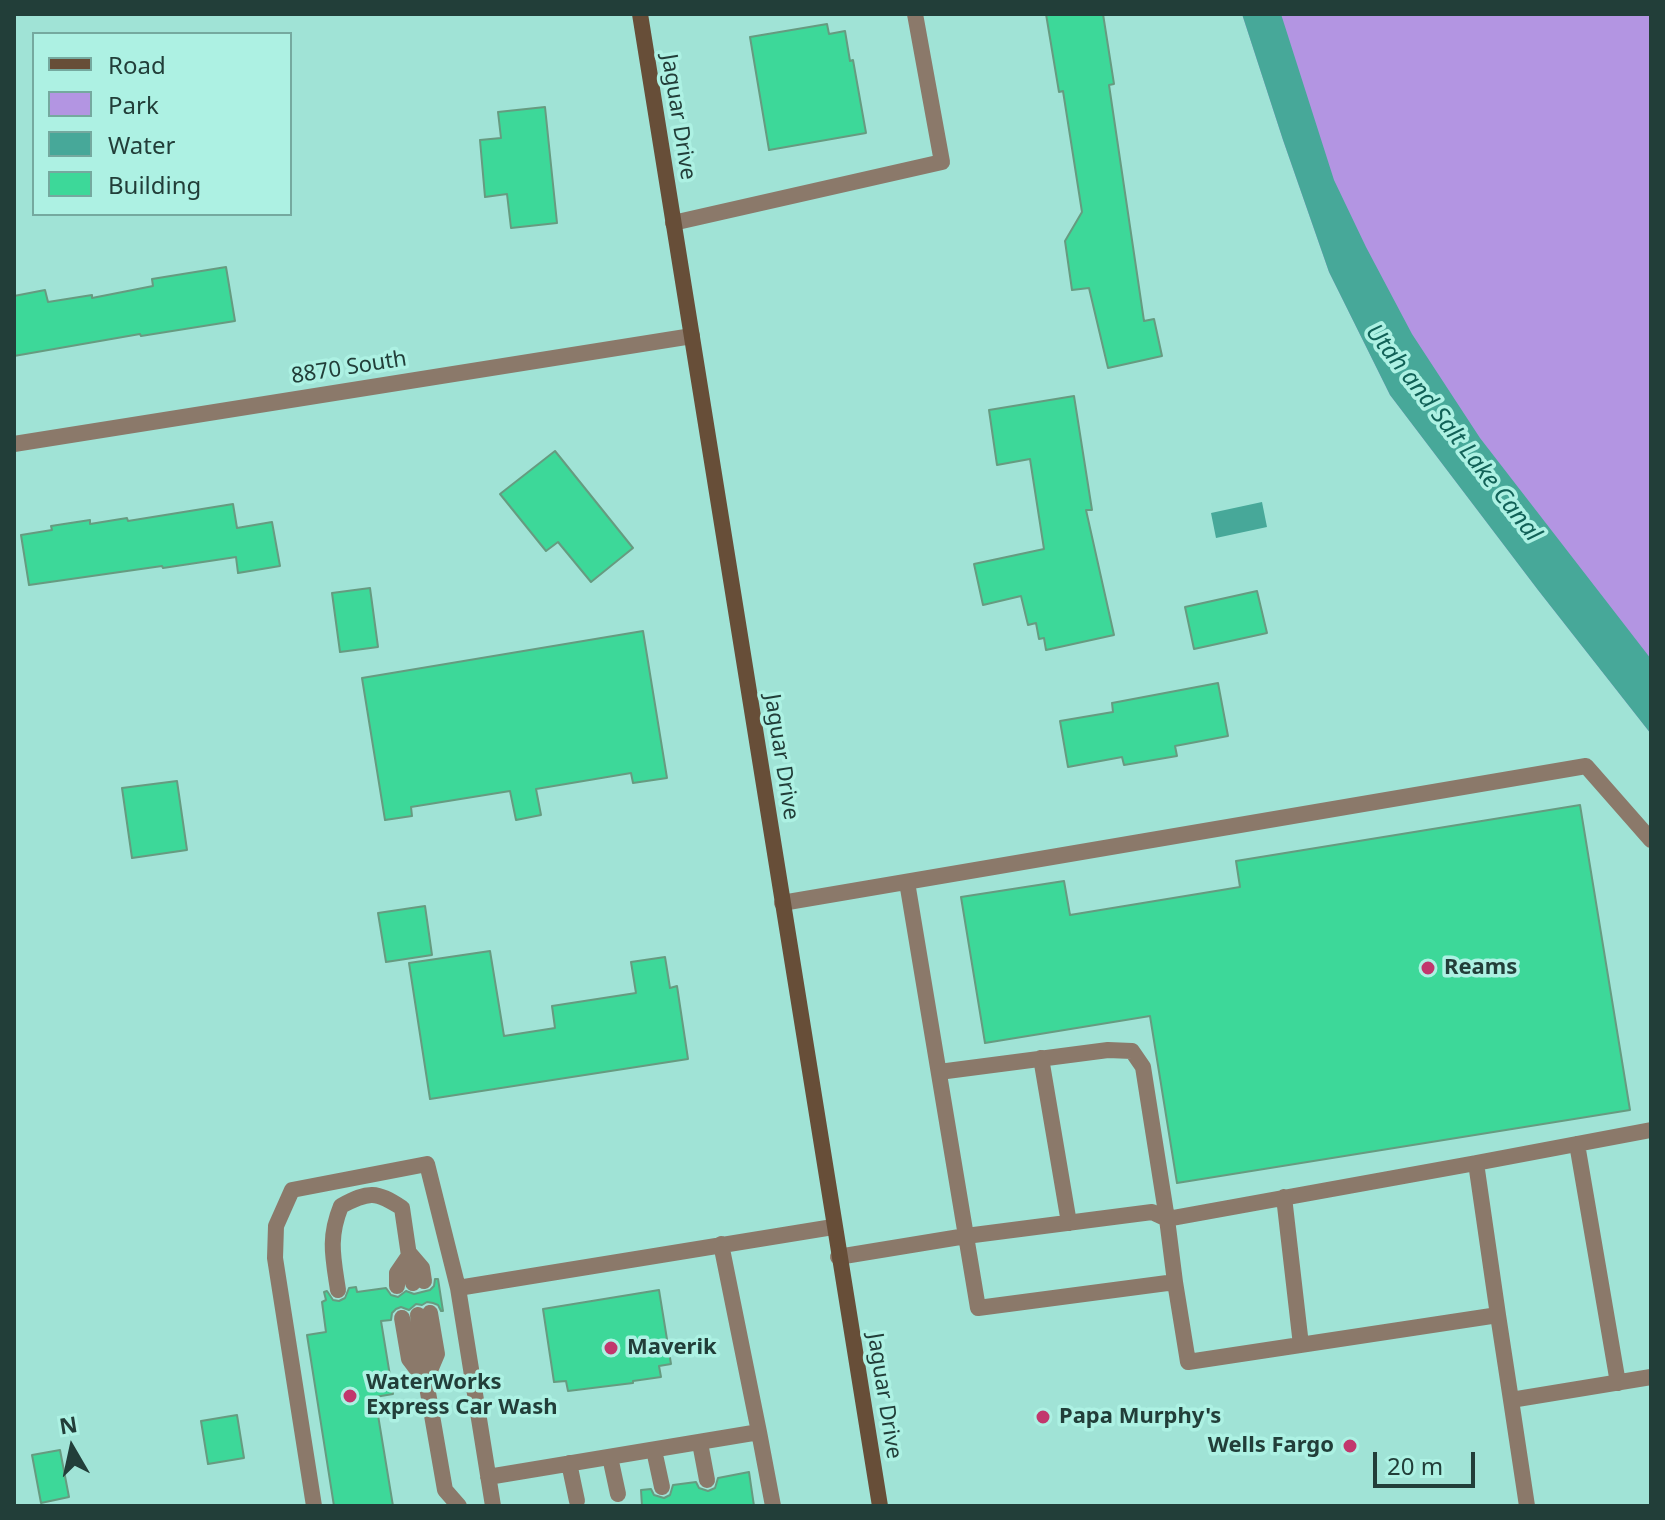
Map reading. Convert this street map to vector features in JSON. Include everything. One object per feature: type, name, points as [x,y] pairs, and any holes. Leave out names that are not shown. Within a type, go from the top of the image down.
[{"type":"main road","name":"Jaguar Drive","points":[[640,14],[880,1506]]},
{"type":"street","points":[[673,223],[942,162],[915,14]]},
{"type":"street","name":"8870 South","points":[[14,444],[692,336]]},
{"type":"street","points":[[782,903],[1586,766],[1651,840]]},
{"type":"street","points":[[907,882],[978,1308],[1175,1282]]},
{"type":"street","points":[[939,1072],[1108,1050],[1132,1051],[1143,1067],[1188,1362],[1498,1315]]},
{"type":"street","points":[[1041,1058],[1069,1223]]},
{"type":"street","points":[[838,1257],[966,1236],[1152,1212],[1167,1219],[1651,1130]]},
{"type":"street","points":[[1577,1144],[1618,1383]]},
{"type":"street","points":[[1476,1163],[1527,1506]]},
{"type":"street","points":[[314,1506],[275,1258],[276,1226],[292,1190],[427,1164],[458,1288],[493,1506]]},
{"type":"street","points":[[338,1290],[332,1253],[333,1224],[341,1206],[360,1196],[382,1195],[402,1208],[410,1254],[422,1268],[411,1283],[397,1273],[410,1254]]},
{"type":"street","points":[[1284,1197],[1301,1345]]},
{"type":"street","points":[[458,1288],[833,1227]]},
{"type":"street","points":[[721,1244],[773,1506]]},
{"type":"street","points":[[417,1316],[445,1490],[459,1506]]},
{"type":"street","points":[[1511,1400],[1651,1377]]},
{"type":"street","points":[[488,1477],[759,1432]]},
{"type":"street","points":[[700,1443],[707,1480]]},
{"type":"street","points":[[654,1450],[662,1487]]},
{"type":"street","points":[[610,1457],[618,1494]]},
{"type":"street","points":[[569,1463],[577,1501]]},
{"type":"green space","points":[[1242,14],[1651,14],[1651,734],[1390,395],[1329,272]]},
{"type":"water","name":"Utah and Salt Lake Canal","points":[[1242,14],[1281,14],[1334,180],[1412,334],[1480,438],[1651,659],[1651,734],[1390,395],[1329,272]]},
{"type":"water","points":[[1262,502],[1267,527],[1216,538],[1211,513]]},
{"type":"building","points":[[1046,14],[1103,14],[1114,84],[1109,85],[1144,321],[1154,319],[1162,356],[1108,368],[1089,288],[1072,290],[1065,241],[1082,212],[1063,91],[1059,92]]},
{"type":"building","points":[[827,24],[829,34],[845,31],[866,133],[769,150],[750,37]]},
{"type":"building","points":[[545,107],[557,223],[511,228],[507,194],[485,197],[480,140],[501,138],[498,112]]},
{"type":"building","points":[[226,267],[235,321],[14,356],[14,296],[45,290],[48,302],[92,295],[92,298],[153,286],[152,279]]},
{"type":"building","points":[[1074,396],[1092,510],[1086,510],[1114,635],[1046,650],[1044,638],[1039,639],[1036,623],[1028,625],[1021,596],[983,605],[974,564],[1044,549],[1030,459],[997,465],[989,410]]},
{"type":"building","points":[[555,451],[633,548],[591,582],[558,542],[546,551],[500,494]]},
{"type":"building","points":[[233,504],[237,528],[272,522],[280,566],[238,573],[236,557],[29,585],[21,535],[52,530],[51,526],[90,520],[90,524],[127,518],[128,521]]},
{"type":"building","points":[[370,588],[378,647],[340,652],[332,593]]},
{"type":"building","points":[[1257,591],[1267,633],[1194,649],[1185,607]]},
{"type":"building","points":[[643,631],[667,778],[633,783],[631,773],[536,789],[541,815],[516,820],[510,791],[411,807],[412,816],[385,820],[362,678]]},
{"type":"building","points":[[1218,683],[1228,736],[1175,746],[1177,756],[1124,765],[1122,757],[1068,767],[1060,721],[1113,712],[1112,703]]},
{"type":"building","points":[[177,781],[187,850],[132,858],[122,788]]},
{"type":"building","points":[[1580,805],[1630,1110],[1177,1183],[1150,1016],[985,1043],[961,897],[1064,881],[1070,915],[1240,887],[1236,861]]},
{"type":"building","points":[[425,906],[432,955],[386,962],[378,913]]},
{"type":"building","points":[[490,951],[504,1036],[555,1028],[552,1006],[636,993],[631,962],[665,957],[670,988],[677,986],[688,1059],[430,1099],[409,963]]},
{"type":"building","name":"WaterWorks Express Car Wash","points":[[435,1279],[438,1279],[443,1311],[438,1305],[427,1302],[416,1304],[409,1310],[396,1309],[391,1320],[381,1321],[393,1394],[375,1397],[393,1506],[334,1506],[307,1335],[326,1332],[322,1302],[326,1300],[324,1292],[327,1291],[333,1300],[339,1301],[345,1298],[349,1288],[356,1287],[357,1292],[386,1288],[391,1295],[398,1297],[406,1291],[414,1294],[430,1290]]},
{"type":"building","points":[[659,1290],[671,1364],[659,1366],[661,1377],[568,1391],[566,1381],[554,1382],[543,1309]]},
{"type":"building","points":[[237,1415],[244,1458],[208,1464],[201,1421]]},
{"type":"building","points":[[60,1450],[69,1497],[41,1503],[32,1455]]},
{"type":"building","points":[[749,1472],[754,1506],[642,1506],[641,1490],[651,1489],[654,1495],[664,1498],[670,1495],[673,1485],[696,1482],[699,1488],[708,1491],[715,1488],[718,1478]]},
{"type":"place","name":"Reams","points":[[1428,968]]},
{"type":"place","name":"Maverik","points":[[611,1348]]},
{"type":"place","name":"WaterWorks Express Car Wash","points":[[350,1396]]},
{"type":"place","name":"Papa Murphy's","points":[[1043,1417]]},
{"type":"place","name":"Wells Fargo","points":[[1350,1446]]}]
